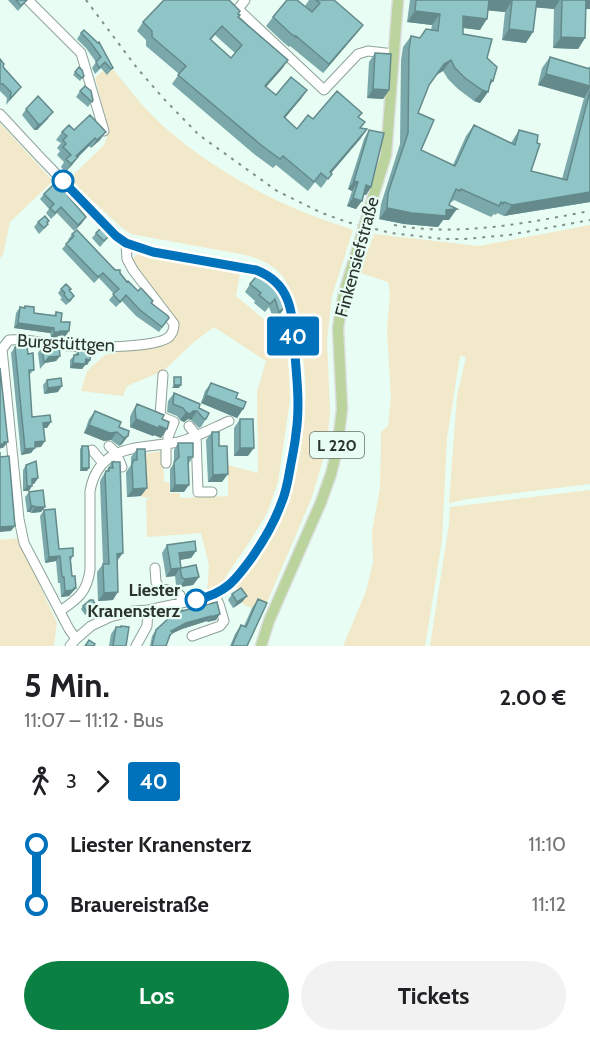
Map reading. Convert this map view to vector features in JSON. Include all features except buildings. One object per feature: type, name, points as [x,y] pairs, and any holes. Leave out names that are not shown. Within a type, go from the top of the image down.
[{"type":"main road","name":"Finkensiefstraße","points":[[261,646],[269,621],[321,502],[337,450],[342,409],[338,328],[344,293],[386,155],[398,0]]},
{"type":"street","points":[[28,0],[81,53],[104,131]]},
{"type":"street","points":[[245,0],[238,9],[324,90],[358,54],[368,51],[394,54]]},
{"type":"street","points":[[0,114],[108,228],[126,243],[153,252],[256,270],[275,280],[285,293],[290,309],[298,399],[297,432],[283,502],[276,519],[230,585],[214,595],[110,617],[91,626],[73,642],[69,629],[24,543],[19,519],[1,348]]},
{"type":"street","name":"Burgstüttgen","points":[[1,348],[9,340],[18,339],[68,346],[100,347],[155,342],[168,338],[174,329],[174,324],[133,270],[127,259],[126,243]]},
{"type":"street","points":[[163,375],[160,416],[174,422],[167,440],[166,463]]},
{"type":"street","points":[[60,611],[76,600],[84,591],[88,581],[90,491],[92,480],[103,463],[116,453],[167,440],[180,441],[229,421]]},
{"type":"street","points":[[189,426],[196,435],[198,492],[212,492]]},
{"type":"street","points":[[109,446],[116,453],[122,467]]},
{"type":"street","points":[[92,450],[103,463]]},
{"type":"street","points":[[155,568],[156,582],[160,588],[180,595],[182,602]]},
{"type":"street","points":[[192,636],[220,626],[224,621],[214,595]]},
{"type":"street","points":[[136,646],[147,626],[148,610]]},
{"type":"shaded area","points":[[109,65],[161,124],[216,166],[276,200],[353,230],[332,296],[327,342],[330,409],[327,446],[312,497],[263,612],[244,605],[237,594],[240,591],[235,586],[253,564],[275,528],[295,472],[306,391],[295,301],[284,278],[267,263],[246,255],[131,234],[69,179],[104,145],[109,130],[95,78]]},
{"type":"shaded area","points":[[0,123],[53,181],[10,222],[3,255],[0,258]]},
{"type":"shaded area","points":[[590,225],[590,484],[449,503],[457,396],[466,357],[460,356],[447,438],[442,541],[425,646],[343,646],[366,591],[373,562],[372,533],[380,487],[381,432],[388,426],[391,397],[387,331],[390,294],[388,282],[360,273],[374,234],[479,246]]},
{"type":"shaded area","points":[[138,253],[198,267],[240,273],[236,296],[271,325],[285,327],[290,400],[278,482],[267,513],[252,538],[222,582],[207,592],[209,565],[201,533],[147,537],[146,500],[151,499],[142,497],[141,454],[163,451],[164,482],[169,482],[170,493],[180,493],[180,498],[228,496],[228,465],[258,473],[257,392],[266,361],[214,327],[163,371],[127,386],[123,396],[81,391],[87,371],[105,355],[169,341],[178,330],[177,322],[131,261]]},
{"type":"shaded area","points":[[590,490],[590,646],[430,646],[450,507]]},
{"type":"shaded area","points":[[18,538],[57,623],[54,646],[0,646],[0,539]]},
{"type":"railway","points":[[86,0],[137,68],[199,135],[277,191],[322,213],[391,233],[443,239],[509,235],[590,220]]},
{"type":"railway","points":[[394,225],[443,230],[468,229],[517,224],[590,211]]},
{"type":"bus line","name":"40","points":[[63,181],[116,236],[126,243],[153,252],[256,270],[275,280],[285,293],[290,309],[298,399],[297,432],[283,502],[276,519],[260,545],[230,585],[219,593],[196,600]]},
{"type":"place","name":"Liester Kranensterz","points":[[196,600]]}]
